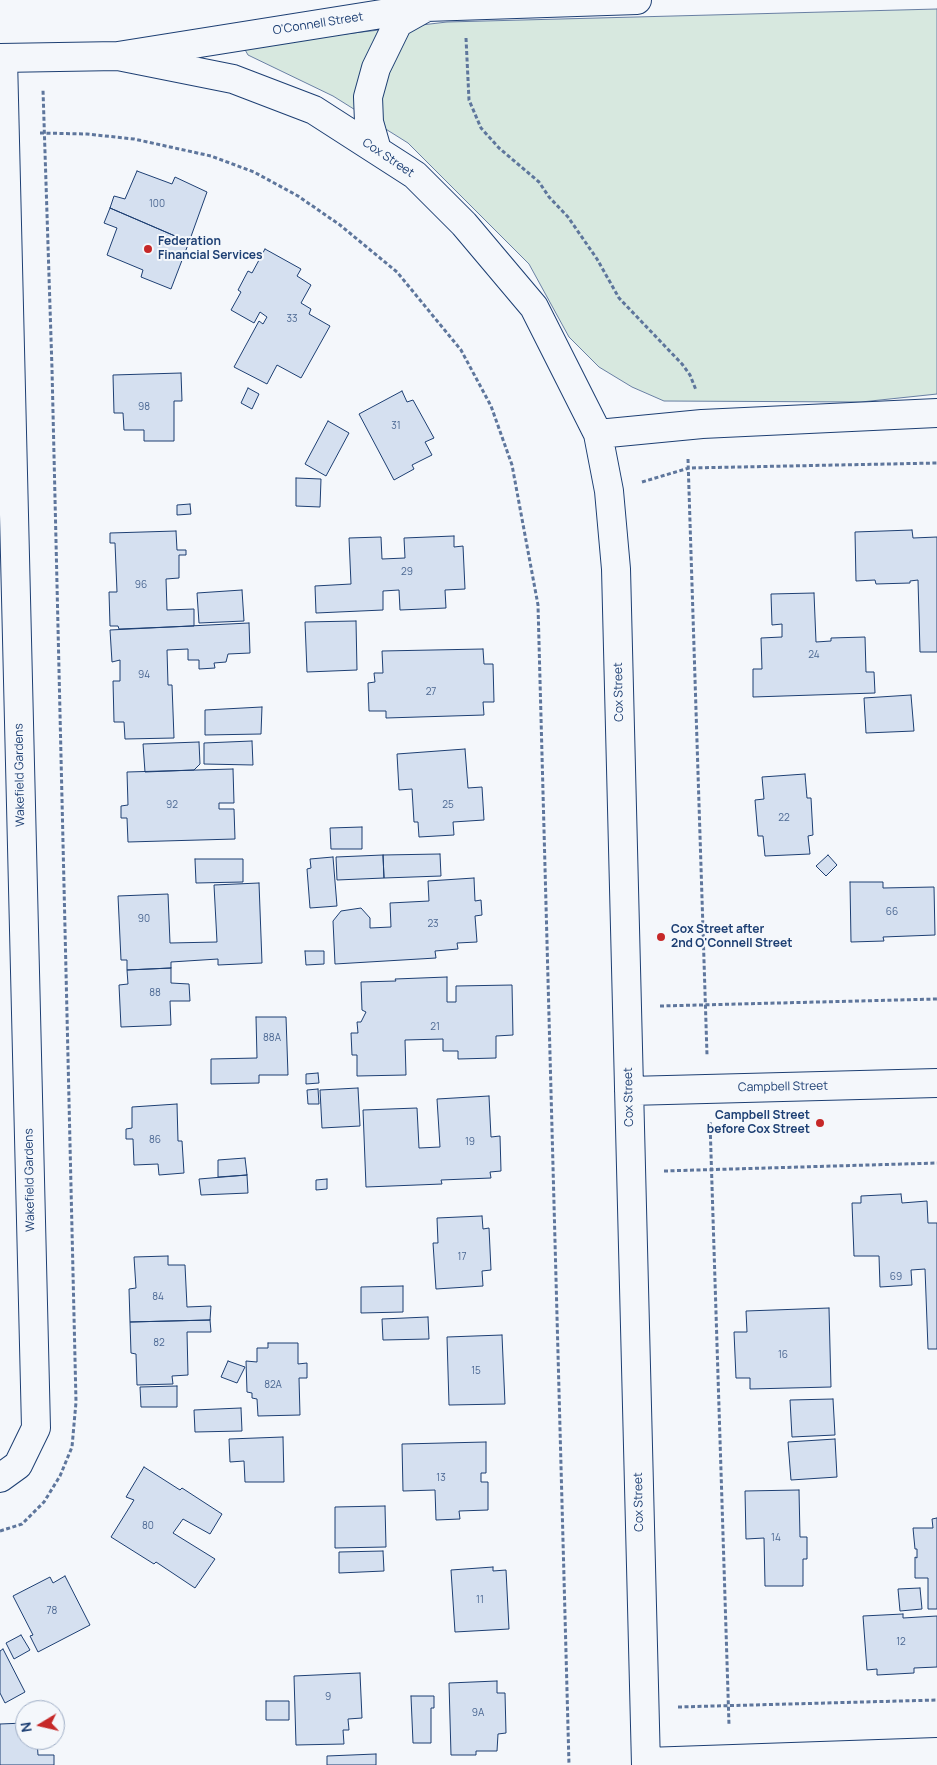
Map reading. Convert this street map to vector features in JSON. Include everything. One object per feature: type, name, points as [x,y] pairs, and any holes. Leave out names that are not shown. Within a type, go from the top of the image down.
[{"type":"street","name":"O'Connell Street","points":[[2,58],[118,56],[426,7],[638,0]]},
{"type":"street","points":[[377,150],[369,122],[368,97],[376,68],[398,23],[426,7]]},
{"type":"street","name":"Cox Street","points":[[118,56],[232,79],[314,110],[415,175],[464,224],[534,307],[598,434],[609,492],[616,569],[646,1763],[937,1752]]},
{"type":"street","name":"Wakefield Gardens","points":[[0,1478],[18,1465],[36,1428],[2,58]]},
{"type":"street","points":[[598,434],[702,424],[937,413]]},
{"type":"street","name":"Campbell Street","points":[[629,1091],[937,1083]]},
{"type":"path","points":[[466,5],[469,100],[481,128],[499,148],[539,182],[549,197],[568,218],[597,259],[619,298],[682,364],[690,375],[700,402],[702,424]]},
{"type":"path","points":[[0,1531],[22,1524],[44,1502],[60,1476],[72,1447],[76,1402],[52,369],[42,57]]},
{"type":"path","points":[[43,133],[87,134],[134,139],[210,156],[254,172],[298,196],[340,225],[397,272],[461,350],[490,406],[512,465],[538,604],[569,1765]]},
{"type":"path","points":[[609,492],[688,468],[937,463]]},
{"type":"path","points":[[626,1007],[937,999]]},
{"type":"path","points":[[631,1173],[937,1163]]},
{"type":"path","points":[[644,1708],[723,1704],[937,1700]]},
{"type":"shaded area","points":[[937,9],[937,394],[861,402],[664,401],[632,387],[599,367],[569,337],[529,264],[408,143],[333,96],[248,55],[243,46],[447,22]]},
{"type":"building","points":[[137,171],[172,184],[175,177],[207,192],[189,242],[110,208],[114,196],[125,199]]},
{"type":"building","name":"Federation Financial Services","points":[[110,208],[189,242],[171,289],[141,277],[143,270],[107,255],[117,228],[104,223]]},
{"type":"building","points":[[265,249],[301,269],[297,276],[311,285],[301,303],[311,309],[309,314],[330,326],[301,378],[277,365],[267,384],[234,367],[259,321],[263,324],[267,317],[260,312],[254,323],[231,310],[241,292],[238,290],[248,271],[252,273]]},
{"type":"building","points":[[181,373],[182,401],[174,401],[174,441],[144,441],[144,430],[124,430],[123,413],[114,413],[113,375]]},
{"type":"building","points":[[248,388],[259,394],[252,409],[241,403]]},
{"type":"building","points":[[402,391],[407,402],[413,400],[434,438],[425,442],[432,455],[412,465],[414,469],[394,480],[359,414]]},
{"type":"building","points":[[328,421],[349,433],[326,476],[305,464]]},
{"type":"building","points":[[296,478],[321,479],[320,507],[296,506]]},
{"type":"building","points":[[190,504],[191,514],[177,515],[177,505]]},
{"type":"building","points":[[912,530],[913,538],[937,537],[937,652],[920,652],[918,580],[910,581],[910,583],[876,584],[875,580],[856,581],[855,532]]},
{"type":"building","points":[[176,531],[177,550],[186,550],[186,555],[179,555],[179,578],[166,579],[167,610],[194,609],[194,626],[119,629],[118,626],[110,626],[109,592],[117,592],[115,543],[110,543],[110,533]]},
{"type":"building","points":[[454,536],[454,547],[463,546],[465,589],[445,590],[446,608],[400,610],[399,590],[383,591],[383,610],[316,613],[315,586],[351,584],[349,538],[381,537],[382,559],[405,558],[404,538]]},
{"type":"building","points":[[242,590],[244,621],[199,623],[197,593]]},
{"type":"building","points":[[814,593],[816,642],[831,641],[831,638],[865,637],[866,672],[874,672],[875,693],[753,697],[753,669],[762,669],[761,638],[782,637],[782,624],[772,625],[771,594]]},
{"type":"building","points":[[356,621],[357,670],[307,672],[305,622]]},
{"type":"building","points":[[249,623],[250,653],[228,654],[226,662],[214,663],[215,668],[199,669],[199,660],[188,660],[188,649],[167,650],[168,685],[172,685],[174,738],[125,739],[124,722],[114,722],[113,681],[120,681],[120,660],[112,662],[110,630]]},
{"type":"building","points":[[483,649],[484,664],[493,664],[494,702],[483,702],[484,715],[386,718],[386,711],[369,711],[368,683],[375,682],[374,673],[383,673],[382,651]]},
{"type":"building","points":[[911,695],[914,731],[866,733],[864,698]]},
{"type":"building","points":[[262,707],[261,734],[205,735],[205,710]]},
{"type":"building","points":[[252,741],[253,765],[204,764],[204,743]]},
{"type":"building","points":[[199,742],[200,764],[194,770],[145,772],[143,744]]},
{"type":"building","points":[[465,749],[468,788],[482,787],[484,820],[453,822],[454,835],[419,837],[418,822],[414,822],[412,789],[399,790],[397,754]]},
{"type":"building","points":[[233,769],[234,803],[219,803],[219,809],[234,809],[235,839],[128,842],[127,818],[121,818],[121,806],[128,805],[127,772]]},
{"type":"building","points":[[805,774],[807,798],[811,798],[813,835],[808,836],[810,854],[765,856],[763,836],[758,836],[755,800],[764,799],[762,777]]},
{"type":"building","points":[[362,827],[362,849],[331,849],[330,828]]},
{"type":"building","points":[[440,854],[441,876],[384,878],[383,855]]},
{"type":"building","points":[[383,855],[384,878],[337,880],[336,857]]},
{"type":"building","points":[[828,855],[837,865],[826,876],[816,866]]},
{"type":"building","points":[[333,857],[337,906],[310,908],[307,869],[311,868],[310,859]]},
{"type":"building","points":[[195,859],[243,859],[243,882],[196,883]]},
{"type":"building","points":[[474,878],[475,901],[481,900],[482,915],[475,916],[477,942],[457,943],[458,949],[435,951],[436,958],[335,964],[333,921],[341,911],[361,908],[370,918],[370,928],[391,927],[390,903],[429,901],[428,881]]},
{"type":"building","points":[[850,882],[883,882],[883,888],[934,887],[935,935],[883,937],[884,941],[851,942]]},
{"type":"building","points":[[259,883],[262,963],[218,965],[218,959],[171,962],[171,968],[127,970],[127,960],[121,960],[118,896],[168,894],[170,943],[217,942],[214,885]]},
{"type":"building","points":[[305,951],[324,951],[324,964],[306,965]]},
{"type":"building","points":[[171,968],[171,983],[189,984],[190,1001],[170,1001],[171,1025],[121,1027],[119,985],[128,984],[127,970]]},
{"type":"building","points":[[447,977],[447,1002],[456,1002],[456,986],[512,985],[513,1035],[496,1036],[496,1058],[458,1059],[458,1051],[443,1051],[443,1039],[405,1040],[406,1075],[357,1076],[357,1055],[352,1055],[351,1033],[358,1033],[357,1022],[361,1022],[366,1012],[362,1010],[361,982]]},
{"type":"building","points":[[256,1017],[286,1017],[288,1075],[259,1075],[259,1083],[211,1084],[211,1059],[257,1058]]},
{"type":"building","points":[[318,1073],[319,1083],[306,1084],[306,1074]]},
{"type":"building","points":[[358,1088],[360,1126],[322,1128],[320,1090]]},
{"type":"building","points":[[318,1089],[319,1104],[308,1104],[307,1090]]},
{"type":"building","points":[[489,1096],[491,1137],[500,1136],[501,1171],[490,1172],[491,1178],[441,1180],[442,1184],[366,1187],[363,1110],[417,1108],[419,1148],[440,1147],[437,1099]]},
{"type":"building","points":[[177,1104],[178,1141],[182,1141],[184,1173],[159,1175],[158,1164],[134,1165],[133,1139],[126,1139],[126,1129],[132,1128],[132,1107]]},
{"type":"building","points":[[245,1158],[247,1175],[218,1177],[218,1160]]},
{"type":"building","points":[[247,1175],[248,1193],[201,1195],[199,1179]]},
{"type":"building","points":[[327,1179],[327,1189],[316,1190],[316,1180]]},
{"type":"building","points":[[901,1194],[902,1203],[927,1201],[928,1223],[937,1223],[937,1349],[928,1349],[925,1269],[911,1270],[912,1285],[880,1287],[879,1256],[854,1256],[852,1203],[861,1203],[861,1196]]},
{"type":"building","points":[[482,1216],[483,1229],[489,1228],[491,1270],[482,1271],[483,1286],[436,1289],[433,1243],[438,1243],[437,1218]]},
{"type":"building","points":[[168,1256],[168,1265],[185,1265],[187,1307],[211,1306],[210,1320],[130,1322],[129,1289],[136,1288],[134,1257]]},
{"type":"building","points":[[403,1286],[403,1312],[361,1313],[361,1287]]},
{"type":"building","points":[[829,1308],[831,1387],[750,1389],[750,1378],[736,1378],[734,1332],[747,1332],[746,1311]]},
{"type":"building","points":[[428,1317],[429,1339],[383,1340],[382,1319]]},
{"type":"building","points":[[210,1320],[211,1332],[187,1332],[188,1375],[172,1376],[173,1384],[137,1385],[136,1354],[131,1353],[130,1322]]},
{"type":"building","points":[[502,1335],[505,1404],[449,1405],[447,1337]]},
{"type":"building","points":[[268,1343],[298,1343],[298,1364],[307,1363],[307,1378],[299,1378],[300,1415],[258,1416],[257,1399],[252,1398],[252,1393],[247,1392],[246,1361],[257,1362],[257,1348],[268,1348]]},
{"type":"building","points":[[228,1361],[245,1367],[237,1383],[221,1377]]},
{"type":"building","points":[[177,1386],[177,1407],[141,1407],[140,1387]]},
{"type":"building","points":[[833,1399],[835,1435],[792,1437],[790,1400]]},
{"type":"building","points":[[241,1408],[242,1431],[195,1432],[194,1410]]},
{"type":"building","points":[[283,1437],[284,1482],[245,1482],[244,1461],[230,1462],[229,1439]]},
{"type":"building","points":[[835,1439],[837,1477],[791,1480],[788,1442]]},
{"type":"building","points":[[486,1442],[486,1473],[481,1473],[481,1482],[488,1482],[488,1510],[459,1511],[460,1519],[436,1520],[435,1490],[403,1491],[402,1444]]},
{"type":"building","points":[[144,1467],[180,1490],[182,1488],[222,1514],[210,1534],[183,1519],[173,1533],[215,1559],[195,1588],[156,1562],[154,1564],[111,1537],[134,1500],[126,1497]]},
{"type":"building","points":[[799,1490],[800,1537],[807,1537],[807,1559],[803,1559],[803,1586],[765,1586],[764,1538],[746,1539],[745,1491]]},
{"type":"building","points":[[385,1506],[386,1547],[335,1548],[335,1507]]},
{"type":"building","points":[[937,1518],[937,1609],[928,1609],[928,1578],[915,1578],[917,1549],[915,1549],[913,1528],[933,1528],[932,1519]]},
{"type":"building","points":[[383,1551],[384,1571],[339,1573],[339,1552]]},
{"type":"building","points":[[493,1567],[493,1571],[506,1570],[509,1629],[455,1632],[451,1570]]},
{"type":"building","points":[[65,1576],[90,1625],[38,1652],[30,1636],[33,1635],[13,1596],[50,1577],[53,1583]]},
{"type":"building","points":[[920,1588],[922,1609],[900,1611],[898,1589]]},
{"type":"building","points":[[903,1614],[903,1618],[937,1616],[937,1667],[914,1668],[914,1673],[877,1675],[877,1669],[867,1670],[863,1616]]},
{"type":"building","points":[[21,1635],[30,1650],[14,1659],[6,1643]]},
{"type":"building","points":[[3,1649],[25,1692],[5,1703],[0,1693],[0,1651]]},
{"type":"building","points":[[360,1673],[362,1718],[348,1719],[349,1730],[343,1730],[344,1744],[296,1745],[294,1676]]},
{"type":"building","points":[[497,1681],[497,1693],[505,1693],[506,1733],[498,1734],[497,1751],[476,1751],[476,1755],[451,1755],[449,1683]]},
{"type":"building","points":[[411,1696],[434,1696],[434,1708],[431,1708],[431,1743],[413,1743]]},
{"type":"building","points":[[266,1701],[289,1701],[289,1720],[266,1720]]},
{"type":"building","points":[[15,1723],[15,1750],[38,1750],[38,1755],[54,1755],[54,1765],[0,1765],[0,1724]]},
{"type":"building","points":[[376,1754],[376,1765],[327,1765],[327,1756]]},
{"type":"place","name":"Federation Financial Services","points":[[148,249]]},
{"type":"place","name":"Cox Street after 2nd O'Connell Street","points":[[661,937]]},
{"type":"place","name":"Campbell Street before Cox Street","points":[[820,1123]]}]
